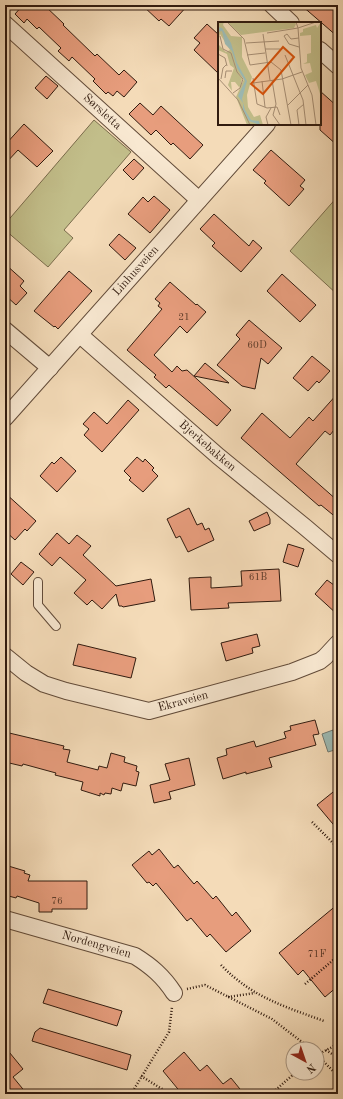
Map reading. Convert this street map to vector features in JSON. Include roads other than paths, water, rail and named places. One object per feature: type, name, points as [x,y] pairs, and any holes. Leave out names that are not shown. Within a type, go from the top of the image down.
[{"type":"street","points":[[272,5],[290,22]]},
{"type":"street","name":"Sørsletta","points":[[5,24],[199,200]]},
{"type":"street","name":"Linhusveien","points":[[5,418],[267,125]]},
{"type":"street","points":[[5,330],[50,368]]},
{"type":"street","name":"Bjerkebakken","points":[[80,335],[218,456],[338,555]]},
{"type":"street","name":"Ekraveien","points":[[5,656],[26,673],[44,684],[66,691],[149,711],[292,672],[320,661],[338,643]]},
{"type":"street","name":"Nordengveien","points":[[5,919],[135,956],[150,965],[174,993]]},
{"type":"lane","points":[[38,582],[38,605],[56,626]]},
{"type":"water","points":[[333,730],[338,749],[328,752],[322,734]]}]
